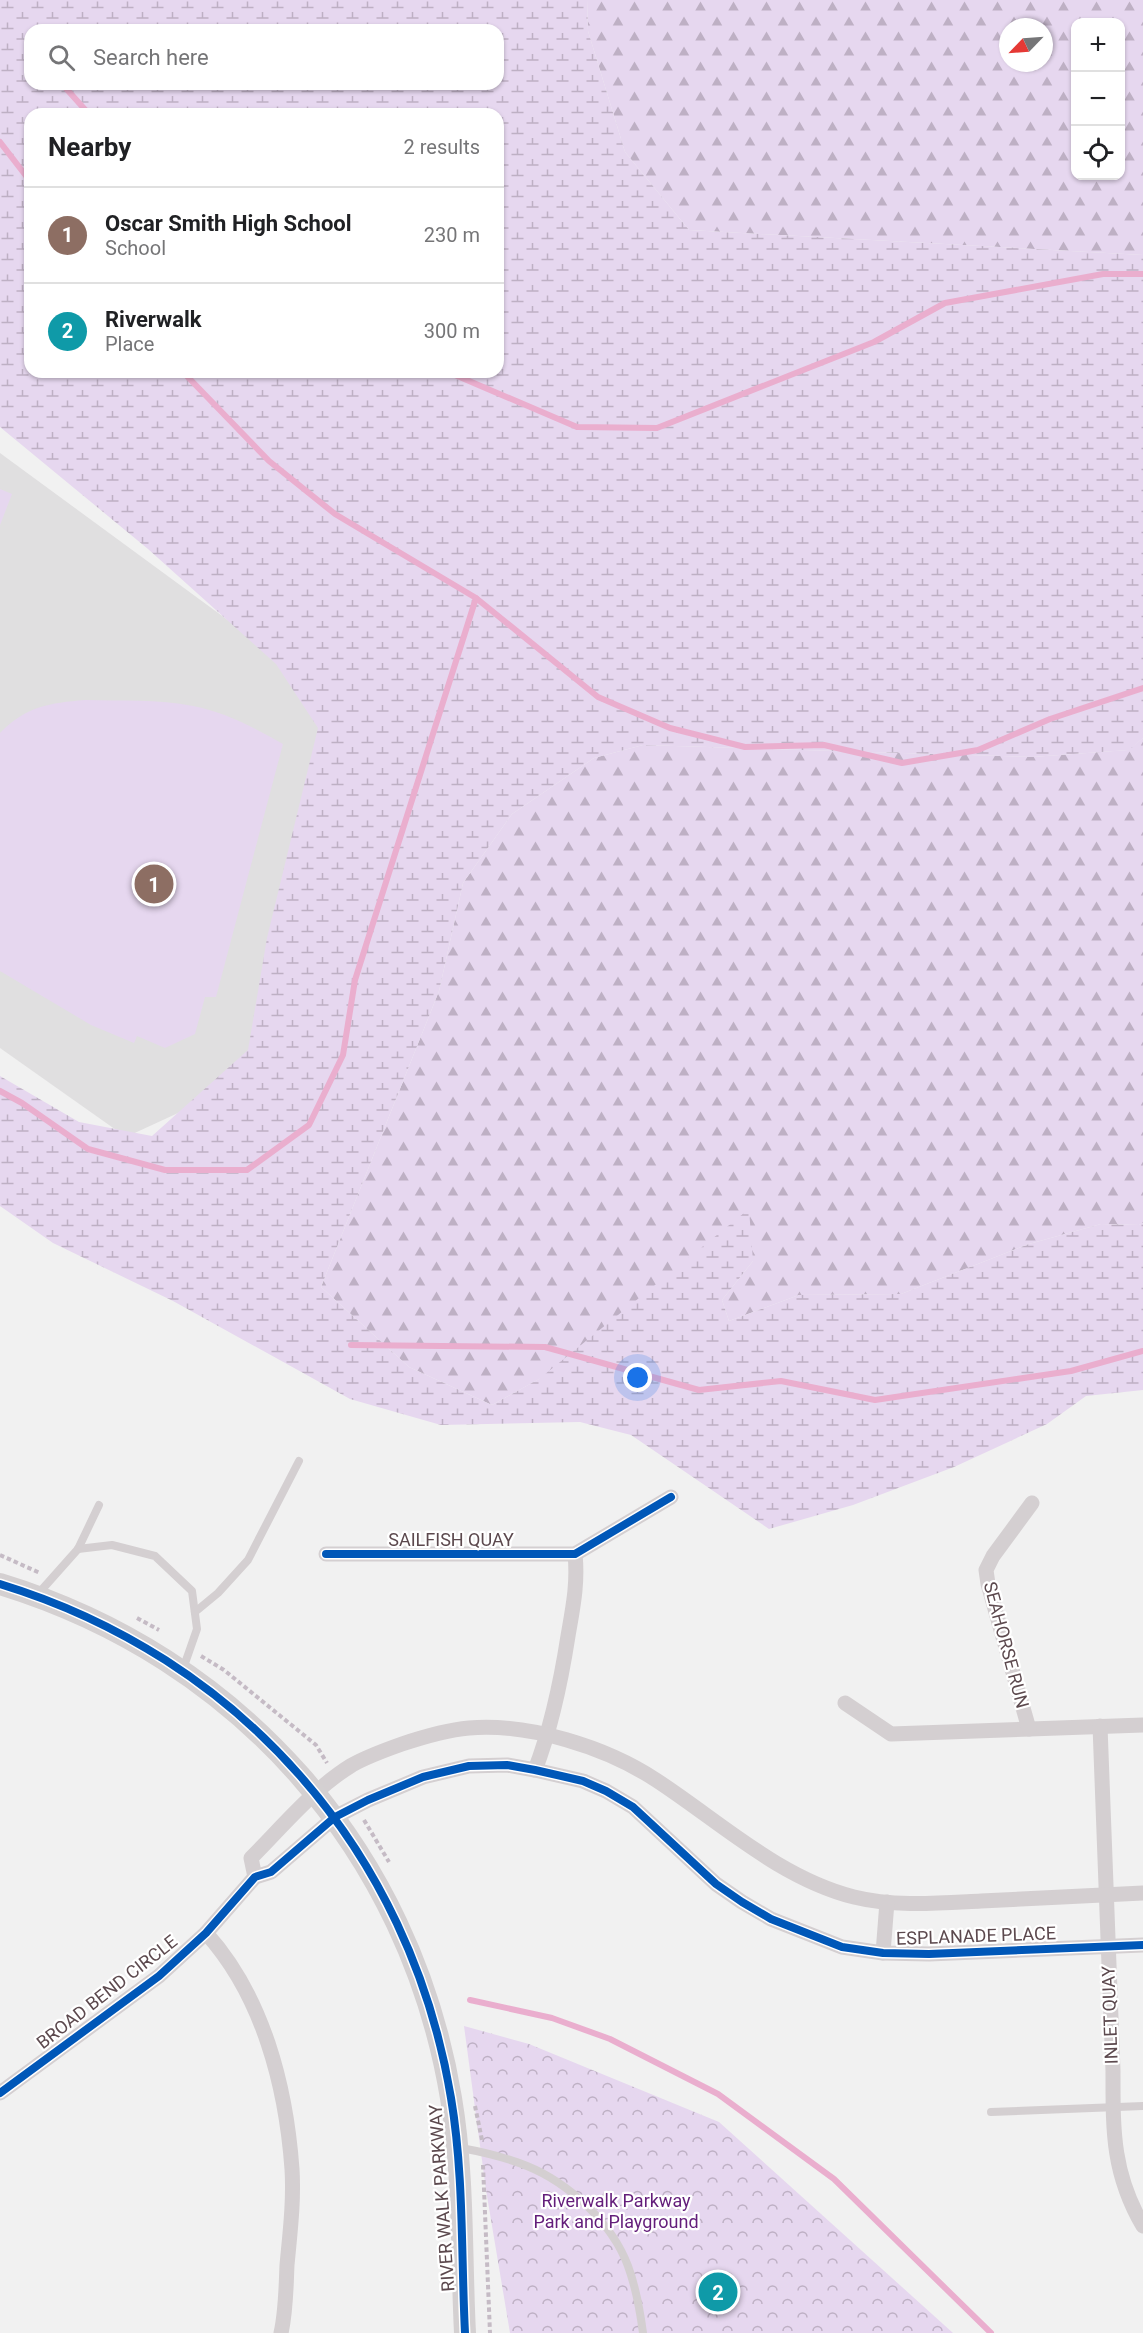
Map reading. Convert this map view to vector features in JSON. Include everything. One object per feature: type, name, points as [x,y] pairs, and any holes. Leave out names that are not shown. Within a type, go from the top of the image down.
[{"type":"street","points":[[535,1770],[548,1736],[565,1656],[578,1578],[575,1554],[671,1497]]},
{"type":"street","name":"SEAHORSE RUN","points":[[1029,1729],[988,1584],[986,1569],[1032,1503]]},
{"type":"street","name":"SAILFISH QUAY","points":[[326,1554],[575,1554]]},
{"type":"street","name":"RIVER WALK PARKWAY","points":[[0,1584],[97,1620],[186,1660],[287,1761],[335,1817],[373,1877],[401,1930],[430,2009],[451,2098],[456,2147],[465,2333]]},
{"type":"street","name":"SEAHORSE RUN","points":[[845,1703],[891,1734],[1143,1725]]},
{"type":"street","name":"INLET QUAY","points":[[1100,1726],[1113,2124],[1118,2168],[1133,2209],[1143,2226]]},
{"type":"street","name":"ESPLANADE PLACE","points":[[314,1794],[354,1764],[420,1739],[469,1728],[514,1730],[573,1742],[600,1751],[653,1778],[794,1873],[854,1897],[887,1902],[929,1903],[1143,1893]]},
{"type":"street","name":"ESPLANADE PLACE","points":[[335,1817],[423,1777],[470,1766],[507,1765],[583,1781],[606,1791],[633,1807],[716,1884],[771,1919],[842,1947],[883,1953],[929,1954],[1143,1945]]},
{"type":"street","points":[[255,1877],[251,1858],[314,1794]]},
{"type":"street","name":"BROAD BEND CIRCLE","points":[[0,2093],[159,1976],[206,1933],[255,1877],[271,1872],[335,1817]]},
{"type":"street","points":[[883,1953],[887,1902]]},
{"type":"street","points":[[206,1933],[227,1957],[241,1980],[265,2036],[282,2097],[292,2170],[292,2209],[281,2333]]},
{"type":"lane","points":[[195,1612],[218,1593],[248,1560],[299,1461]]},
{"type":"lane","points":[[37,1596],[78,1550],[99,1505]]},
{"type":"lane","points":[[78,1550],[112,1545],[155,1556],[192,1591],[197,1629],[186,1660]]},
{"type":"lane","points":[[991,2112],[1143,2106]]},
{"type":"lane","points":[[456,2147],[482,2152],[529,2167],[561,2185],[590,2209],[611,2234],[628,2264],[638,2299],[643,2333]]},
{"type":"path","points":[[0,1555],[52,1579]]},
{"type":"path","points":[[136,1618],[186,1660],[224,1670],[316,1745],[336,1777]]},
{"type":"path","points":[[355,1806],[384,1850],[393,1872]]},
{"type":"path","points":[[473,2097],[482,2132],[490,2333]]},
{"type":"shaded area","points":[[0,453],[364,720],[241,1084],[126,1137],[0,1048]]},
{"type":"green space","points":[[0,0],[587,0],[588,31],[625,152],[689,230],[1143,255],[1143,738],[1129,750],[1032,757],[643,745],[594,758],[512,814],[463,883],[439,991],[321,1287],[409,1367],[492,1405],[539,1379],[749,1209],[753,1261],[722,1300],[729,1321],[799,1295],[901,1294],[1029,1244],[1101,1224],[1139,1225],[1143,1223],[1143,1390],[1086,1396],[1047,1424],[954,1467],[853,1505],[769,1529],[631,1435],[580,1422],[441,1425],[350,1399],[173,1301],[53,1243],[0,1206],[0,1076],[79,1122],[152,1136],[248,1050],[267,938],[318,728],[276,664],[148,549],[0,427]]},
{"type":"green space","points":[[587,0],[1143,0],[1143,255],[689,230],[625,152],[588,31]]},
{"type":"green space","points":[[0,489],[12,494],[0,525]]},
{"type":"green space","points":[[85,700],[153,701],[193,706],[228,716],[283,744],[216,997],[205,997],[195,1034],[165,1048],[137,1036],[134,1043],[91,1025],[0,971],[0,733],[29,711],[50,705]]},
{"type":"green space","points":[[1143,738],[1143,1223],[1139,1225],[1101,1224],[1029,1244],[901,1294],[799,1295],[729,1321],[722,1300],[753,1261],[492,1405],[409,1367],[321,1287],[439,991],[463,883],[512,814],[594,758],[643,745],[1032,757],[1128,750]]},
{"type":"green space","name":"Riverwalk Parkway Park and Playground","points":[[464,2026],[529,2044],[719,2122],[953,2333],[510,2333],[486,2190]]},
{"type":"waterway","points":[[67,90],[84,108]]},
{"type":"waterway","points":[[0,142],[24,173]]},
{"type":"waterway","points":[[462,378],[577,427],[657,428],[874,342],[945,303],[1103,274],[1143,274]]},
{"type":"waterway","points":[[189,378],[269,461],[335,514],[476,598],[598,697],[670,728],[745,747],[824,745],[902,763],[978,750],[1050,719],[1143,688]]},
{"type":"waterway","points":[[0,1091],[22,1103],[88,1149],[165,1170],[247,1170],[309,1125],[343,1055],[355,980],[476,598]]},
{"type":"waterway","points":[[351,1345],[545,1347],[699,1390],[781,1381],[875,1400],[1071,1371],[1143,1351]]},
{"type":"waterway","points":[[470,2000],[552,2018],[610,2039],[718,2094],[834,2179],[991,2333]]},
{"type":"cycle path","points":[[326,1554],[575,1554],[671,1497]]},
{"type":"cycle path","points":[[0,1584],[86,1617],[166,1660],[237,1713],[300,1775],[353,1846],[397,1923],[430,2008],[451,2098],[460,2186],[465,2333]]},
{"type":"cycle path","points":[[0,2093],[159,1976],[206,1933],[255,1877],[271,1872],[335,1817],[368,1800],[423,1777],[469,1766],[507,1765],[535,1770],[583,1781],[606,1791],[633,1807],[716,1884],[742,1902],[771,1919],[842,1947],[883,1953],[929,1954],[1143,1945]]},
{"type":"place","name":"Oscar Smith High School","points":[[154,884]]},
{"type":"place","name":"Riverwalk","points":[[718,2292]]}]
